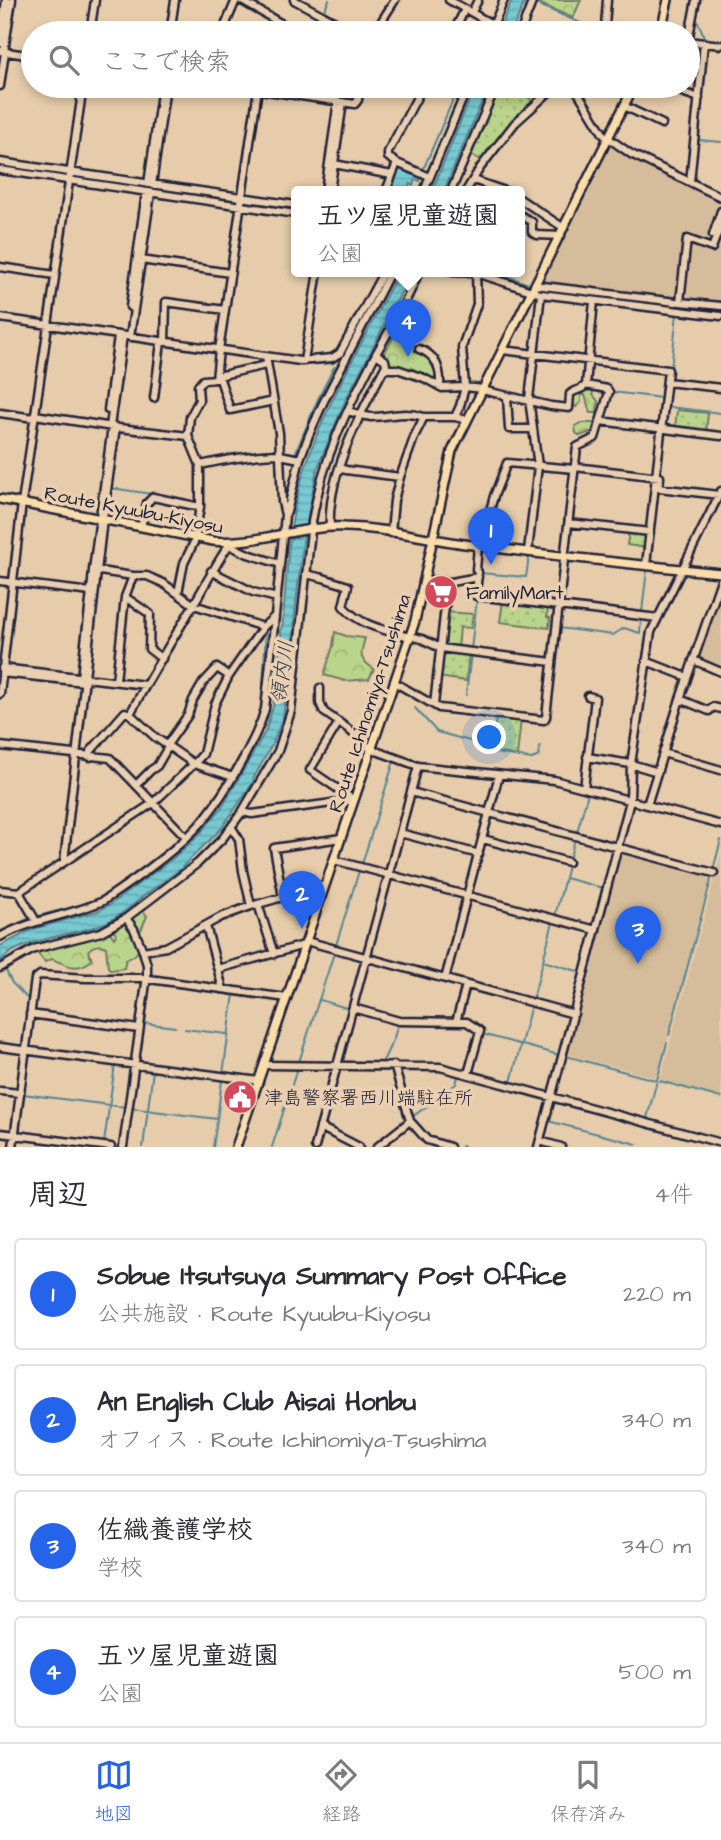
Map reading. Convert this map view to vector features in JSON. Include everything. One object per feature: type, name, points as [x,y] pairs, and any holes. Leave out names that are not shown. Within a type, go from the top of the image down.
[{"type":"main road","points":[[663,21],[668,0]]},
{"type":"main road","name":"Route Ichinomiya-Tsushima","points":[[236,1147],[415,621],[452,451],[628,98]]},
{"type":"main road","name":"Route Kyuubu-Kiyosu","points":[[0,499],[230,544],[330,527],[364,528],[479,546],[721,573]]},
{"type":"street","points":[[0,86],[2,43],[9,0]]},
{"type":"street","points":[[92,21],[95,0]]},
{"type":"street","points":[[172,21],[175,0]]},
{"type":"street","points":[[228,21],[238,0],[274,21]]},
{"type":"street","points":[[294,0],[332,21]]},
{"type":"street","points":[[382,21],[395,0]]},
{"type":"street","points":[[449,0],[487,21]]},
{"type":"street","points":[[461,21],[478,0]]},
{"type":"street","points":[[496,21],[504,0]]},
{"type":"street","points":[[525,21],[533,0]]},
{"type":"street","points":[[605,21],[607,0]]},
{"type":"street","points":[[692,21],[696,0]]},
{"type":"street","points":[[700,42],[721,45]]},
{"type":"street","points":[[700,87],[704,43]]},
{"type":"street","points":[[3,52],[21,54]]},
{"type":"street","points":[[0,694],[4,626],[13,583],[34,416],[81,98]]},
{"type":"street","points":[[150,184],[162,98]]},
{"type":"street","points":[[257,98],[219,350],[218,376],[230,410],[274,401]]},
{"type":"street","points":[[315,98],[355,104],[358,98]]},
{"type":"street","points":[[417,98],[388,152],[388,157],[430,177]]},
{"type":"street","points":[[426,186],[463,98]]},
{"type":"street","points":[[453,186],[491,98]]},
{"type":"street","points":[[469,186],[515,123],[543,98]]},
{"type":"street","points":[[581,98],[604,135],[631,154],[721,197]]},
{"type":"street","points":[[690,182],[699,98]]},
{"type":"street","points":[[328,186],[334,164],[340,102]]},
{"type":"street","points":[[328,186],[340,102]]},
{"type":"street","points":[[624,106],[662,124]]},
{"type":"street","points":[[463,161],[480,168]]},
{"type":"street","points":[[0,162],[291,204]]},
{"type":"street","points":[[388,186],[397,163]]},
{"type":"street","points":[[334,164],[392,175]]},
{"type":"street","points":[[0,170],[291,213]]},
{"type":"street","points":[[473,180],[490,186]]},
{"type":"street","points":[[124,336],[141,260],[148,192]]},
{"type":"street","points":[[64,862],[111,426],[148,192]]},
{"type":"street","points":[[525,203],[562,232]]},
{"type":"street","points":[[684,251],[684,235],[710,243],[721,211]]},
{"type":"street","points":[[525,218],[532,222],[532,232],[537,235],[562,232]]},
{"type":"street","points":[[677,303],[687,239],[712,248],[721,224]]},
{"type":"street","points":[[141,260],[230,273]]},
{"type":"street","points":[[0,267],[55,275]]},
{"type":"street","points":[[302,361],[314,277]]},
{"type":"street","points":[[0,318],[302,361],[332,358],[340,353],[381,277]]},
{"type":"street","points":[[285,515],[288,512],[300,459],[323,402],[388,277]]},
{"type":"street","points":[[0,968],[34,950],[101,932],[126,918],[198,863],[232,828],[242,813],[278,751],[289,720],[311,530],[325,465],[348,411],[416,277]]},
{"type":"street","points":[[455,417],[465,387],[462,346],[477,304],[474,277]]},
{"type":"street","points":[[492,277],[533,288],[677,303],[721,316]]},
{"type":"street","points":[[533,288],[541,294],[594,300],[721,306]]},
{"type":"street","points":[[528,551],[538,466],[529,401],[541,294]]},
{"type":"street","points":[[384,369],[397,369],[424,378],[442,388],[465,387],[569,408],[570,394],[586,385],[594,300]]},
{"type":"street","points":[[154,398],[166,302],[225,310]]},
{"type":"street","points":[[419,349],[436,360],[441,376],[440,387]]},
{"type":"street","points":[[502,350],[668,370],[646,565]]},
{"type":"street","points":[[330,527],[339,468],[360,415],[386,365],[376,354]]},
{"type":"street","points":[[0,937],[36,921],[103,901],[186,837],[210,812],[256,734],[265,709],[285,515],[282,502],[281,455],[266,356]]},
{"type":"street","points":[[177,593],[181,571],[196,538],[200,507],[200,465],[188,436],[190,417],[199,400],[198,386],[203,380],[266,365]]},
{"type":"street","points":[[667,382],[721,388]]},
{"type":"street","points":[[394,682],[439,708],[544,720],[546,717],[578,447],[595,438],[608,392],[607,389],[586,385]]},
{"type":"street","points":[[507,397],[509,429],[532,429]]},
{"type":"street","points":[[348,411],[370,417],[401,414],[467,420]]},
{"type":"street","points":[[0,413],[188,436]]},
{"type":"street","points":[[391,533],[394,500],[400,477],[424,417]]},
{"type":"street","points":[[600,421],[721,436]]},
{"type":"street","points":[[510,453],[479,546],[476,596],[658,618]]},
{"type":"street","points":[[200,465],[259,454],[300,459]]},
{"type":"street","points":[[507,463],[657,476],[660,477],[659,488],[720,493],[650,635],[631,764],[631,801],[539,1144],[561,1147]]},
{"type":"street","points":[[339,468],[400,477]]},
{"type":"street","points":[[141,527],[147,503],[153,497],[200,507]]},
{"type":"street","points":[[569,523],[650,532]]},
{"type":"street","points":[[130,714],[211,571],[230,544],[248,554],[281,564]]},
{"type":"street","points":[[95,570],[147,576],[163,583],[194,605],[263,626]]},
{"type":"street","points":[[84,679],[95,570]]},
{"type":"street","points":[[211,571],[253,592],[277,597]]},
{"type":"street","points":[[306,574],[348,586],[343,606],[354,618],[365,623],[422,639],[440,648],[552,662]]},
{"type":"street","points":[[116,681],[125,597],[133,576]]},
{"type":"street","points":[[424,580],[451,582],[478,577]]},
{"type":"street","points":[[647,805],[721,580]]},
{"type":"street","points":[[0,582],[91,592]]},
{"type":"street","points":[[433,705],[446,597],[451,582]]},
{"type":"street","points":[[125,597],[150,614],[149,649],[162,659]]},
{"type":"street","points":[[0,890],[19,892],[153,803],[194,764],[203,754],[215,704],[229,676],[263,626],[275,616]]},
{"type":"street","points":[[693,660],[721,672]]},
{"type":"street","points":[[646,661],[687,677]]},
{"type":"street","points":[[136,785],[158,766],[203,683],[217,668],[229,676]]},
{"type":"street","points":[[2,670],[145,685]]},
{"type":"street","points":[[320,688],[319,696],[324,712],[371,749],[418,766],[554,780],[721,825]]},
{"type":"street","points":[[584,788],[595,698],[588,696]]},
{"type":"street","points":[[680,699],[709,711],[713,707],[721,709]]},
{"type":"street","points":[[90,757],[90,752],[125,712],[194,764],[233,777]]},
{"type":"street","points":[[339,722],[310,770],[354,800]]},
{"type":"street","points":[[0,746],[110,758],[186,837]]},
{"type":"street","points":[[663,753],[721,770]]},
{"type":"street","points":[[587,757],[631,764],[658,772]]},
{"type":"street","points":[[315,1147],[418,766]]},
{"type":"street","points":[[445,979],[499,775]]},
{"type":"street","points":[[411,792],[714,873]]},
{"type":"street","points":[[242,813],[252,814],[354,800]]},
{"type":"street","points":[[232,828],[240,844],[251,906]]},
{"type":"street","points":[[400,833],[479,854]]},
{"type":"street","points":[[283,897],[274,848],[341,838]]},
{"type":"street","points":[[482,839],[568,862]]},
{"type":"street","points":[[334,860],[596,930]]},
{"type":"street","points":[[143,951],[166,947],[221,917],[251,906],[325,885]]},
{"type":"street","points":[[19,892],[36,921]]},
{"type":"street","points":[[258,904],[274,954]]},
{"type":"street","points":[[123,1147],[147,965],[134,929],[126,918]]},
{"type":"street","points":[[206,926],[223,989]]},
{"type":"street","points":[[218,969],[305,943],[574,1014]]},
{"type":"street","points":[[12,1147],[34,979],[40,975],[142,978],[287,998]]},
{"type":"street","points":[[456,1022],[466,985]]},
{"type":"street","points":[[353,1008],[399,1021],[470,1023],[480,1031],[468,1074]]},
{"type":"street","points":[[30,1014],[139,1029]]},
{"type":"street","points":[[0,1047],[259,1081]]},
{"type":"street","points":[[264,1065],[432,1065],[721,1143]]},
{"type":"street","points":[[394,1065],[410,1121],[427,1140],[452,1147]]},
{"type":"street","points":[[0,1091],[20,1093]]},
{"type":"street","points":[[377,1147],[410,1121]]},
{"type":"street","points":[[320,1127],[359,1147]]},
{"type":"street","points":[[0,1133],[111,1147]]},
{"type":"shaded area","points":[[609,143],[721,199],[708,242],[683,234],[675,300],[539,285]]},
{"type":"shaded area","points":[[721,225],[721,304],[681,300],[688,241],[713,249]]},
{"type":"shaded area","points":[[721,586],[721,665],[719,670],[695,659]]},
{"type":"shaded area","points":[[622,850],[711,874],[657,1078],[566,1054]]},
{"type":"shaded area","points":[[721,854],[721,1097],[660,1081]]},
{"type":"green space","points":[[542,0],[581,0],[573,18],[538,3]]},
{"type":"green space","points":[[493,98],[529,98],[535,104],[484,162],[468,153]]},
{"type":"green space","points":[[397,331],[434,360],[439,381],[388,366],[384,354]]},
{"type":"green space","points":[[586,387],[593,389],[593,395],[598,401],[597,413],[590,413],[585,395],[581,395],[581,402],[576,407],[571,404],[571,396]]},
{"type":"green space","points":[[677,410],[708,413],[706,432],[675,428]]},
{"type":"green space","points":[[581,423],[596,423],[594,435],[590,432],[580,436],[576,433],[575,426]]},
{"type":"green space","points":[[629,531],[647,533],[647,548],[627,545]]},
{"type":"green space","points":[[503,601],[548,607],[549,628],[500,622]]},
{"type":"green space","points":[[446,612],[473,614],[471,628],[460,627],[458,650],[443,648]]},
{"type":"green space","points":[[335,632],[365,638],[362,656],[374,669],[369,679],[345,681],[324,675]]},
{"type":"green space","points":[[441,651],[469,653],[466,681],[438,677]]},
{"type":"green space","points":[[496,717],[521,719],[517,756],[492,751]]},
{"type":"green space","points":[[141,908],[147,916],[141,930],[137,932],[128,919]]},
{"type":"green space","points":[[126,921],[140,949],[134,956],[126,959],[124,968],[111,970],[108,967],[106,947],[101,946],[90,949],[88,951],[92,960],[77,967],[52,959],[45,962],[38,954],[43,949],[109,931],[114,938],[116,926]]},
{"type":"water","points":[[512,0],[527,0],[516,21],[503,21]]},
{"type":"water","points":[[470,98],[484,98],[446,186],[434,186]]},
{"type":"water","points":[[399,168],[421,178],[420,181],[415,179],[413,186],[391,186]]},
{"type":"water","name":"領内川","points":[[396,277],[409,277],[346,399],[317,469],[303,542],[295,632],[283,717],[254,781],[221,829],[182,867],[183,869],[124,912],[100,925],[17,949],[0,963],[0,946],[33,929],[98,911],[111,904],[172,859],[198,836],[223,806],[265,732],[273,707],[293,514],[304,471],[319,430]]},
{"type":"water","points":[[499,277],[510,277],[540,288],[721,309],[721,312],[540,291]]},
{"type":"waterway","points":[[325,9],[329,0]]},
{"type":"waterway","points":[[534,3],[576,21]]},
{"type":"waterway","points":[[464,21],[467,15]]},
{"type":"waterway","points":[[700,27],[706,40]]},
{"type":"waterway","points":[[423,170],[454,98]]},
{"type":"waterway","points":[[314,101],[334,104]]},
{"type":"waterway","points":[[699,140],[721,142]]},
{"type":"waterway","points":[[0,166],[67,176]]},
{"type":"waterway","points":[[73,177],[239,201]]},
{"type":"waterway","points":[[694,180],[721,193]]},
{"type":"waterway","points":[[245,202],[291,208]]},
{"type":"waterway","points":[[671,369],[677,313]]},
{"type":"waterway","points":[[271,361],[304,365],[334,363]]},
{"type":"waterway","points":[[291,454],[295,454],[334,367]]},
{"type":"waterway","points":[[612,392],[662,398]]},
{"type":"waterway","points":[[669,407],[721,413]]},
{"type":"waterway","points":[[111,488],[152,494]]},
{"type":"waterway","points":[[480,573],[526,577],[529,557]]},
{"type":"waterway","points":[[642,612],[647,569]]},
{"type":"waterway","points":[[471,649],[477,599]]},
{"type":"waterway","points":[[558,639],[559,628],[613,635],[624,628],[640,633],[641,620]]},
{"type":"waterway","name":"領内川","points":[[231,771],[260,713],[266,629]]},
{"type":"waterway","points":[[557,652],[558,641]]},
{"type":"waterway","points":[[466,695],[471,654]]},
{"type":"waterway","points":[[554,673],[556,655]]},
{"type":"waterway","points":[[415,708],[437,732],[470,741],[490,752],[532,759],[539,756],[540,746]]},
{"type":"waterway","points":[[362,864],[394,761]]},
{"type":"waterway","points":[[187,832],[208,808],[227,779]]},
{"type":"waterway","points":[[577,832],[588,793]]},
{"type":"waterway","points":[[652,803],[721,822]]},
{"type":"waterway","points":[[38,916],[89,903],[109,893],[180,839]]},
{"type":"waterway","points":[[569,860],[575,839]]},
{"type":"waterway","points":[[713,870],[721,840]]},
{"type":"waterway","points":[[555,916],[568,866]]},
{"type":"waterway","points":[[336,945],[359,871]]},
{"type":"waterway","points":[[669,1035],[712,876]]},
{"type":"waterway","points":[[565,878],[603,888]]},
{"type":"waterway","points":[[0,932],[30,918]]},
{"type":"waterway","points":[[533,999],[553,922]]},
{"type":"waterway","points":[[292,945],[300,943]]},
{"type":"waterway","points":[[299,1062],[334,953]]},
{"type":"waterway","points":[[543,961],[581,972]]},
{"type":"waterway","points":[[5,969],[12,983],[29,1000]]},
{"type":"waterway","points":[[223,1074],[234,994]]},
{"type":"waterway","points":[[320,1000],[350,1009]]},
{"type":"waterway","points":[[472,1072],[511,1082],[531,1005]]},
{"type":"waterway","points":[[144,1023],[175,1027]]},
{"type":"waterway","points":[[383,1061],[398,1023]]},
{"type":"waterway","points":[[185,1029],[227,1034]]},
{"type":"waterway","points":[[482,1034],[559,1055]]},
{"type":"waterway","points":[[647,1118],[667,1043]]},
{"type":"waterway","points":[[566,1056],[655,1080]]},
{"type":"waterway","points":[[104,1143],[115,1065]]},
{"type":"waterway","points":[[272,1147],[297,1069]]},
{"type":"waterway","points":[[143,1147],[153,1070]]},
{"type":"waterway","points":[[411,1118],[456,1084],[458,1076]]},
{"type":"waterway","points":[[130,1108],[217,1119],[222,1080]]},
{"type":"waterway","points":[[660,1081],[721,1098]]},
{"type":"waterway","points":[[23,1094],[125,1107]]},
{"type":"waterway","points":[[291,1095],[323,1103]]},
{"type":"waterway","points":[[544,1140],[553,1103]]},
{"type":"waterway","points":[[213,1147],[217,1120]]},
{"type":"waterway","points":[[548,1121],[637,1144]]},
{"type":"waterway","points":[[649,1128],[721,1147]]},
{"type":"waterway","points":[[435,1139],[453,1144]]},
{"type":"place","name":"五ツ屋児童遊園","points":[[408,357]]},
{"type":"place","name":"Sobue Itsutsuya Summary Post Office","points":[[491,565]]},
{"type":"place","name":"FamilyMart","points":[[441,592]]},
{"type":"place","name":"An English Club Aisai Honbu","points":[[302,929]]},
{"type":"place","name":"佐織養護学校","points":[[638,964]]},
{"type":"place","name":"津島警察署西川端駐在所","points":[[240,1097]]}]
